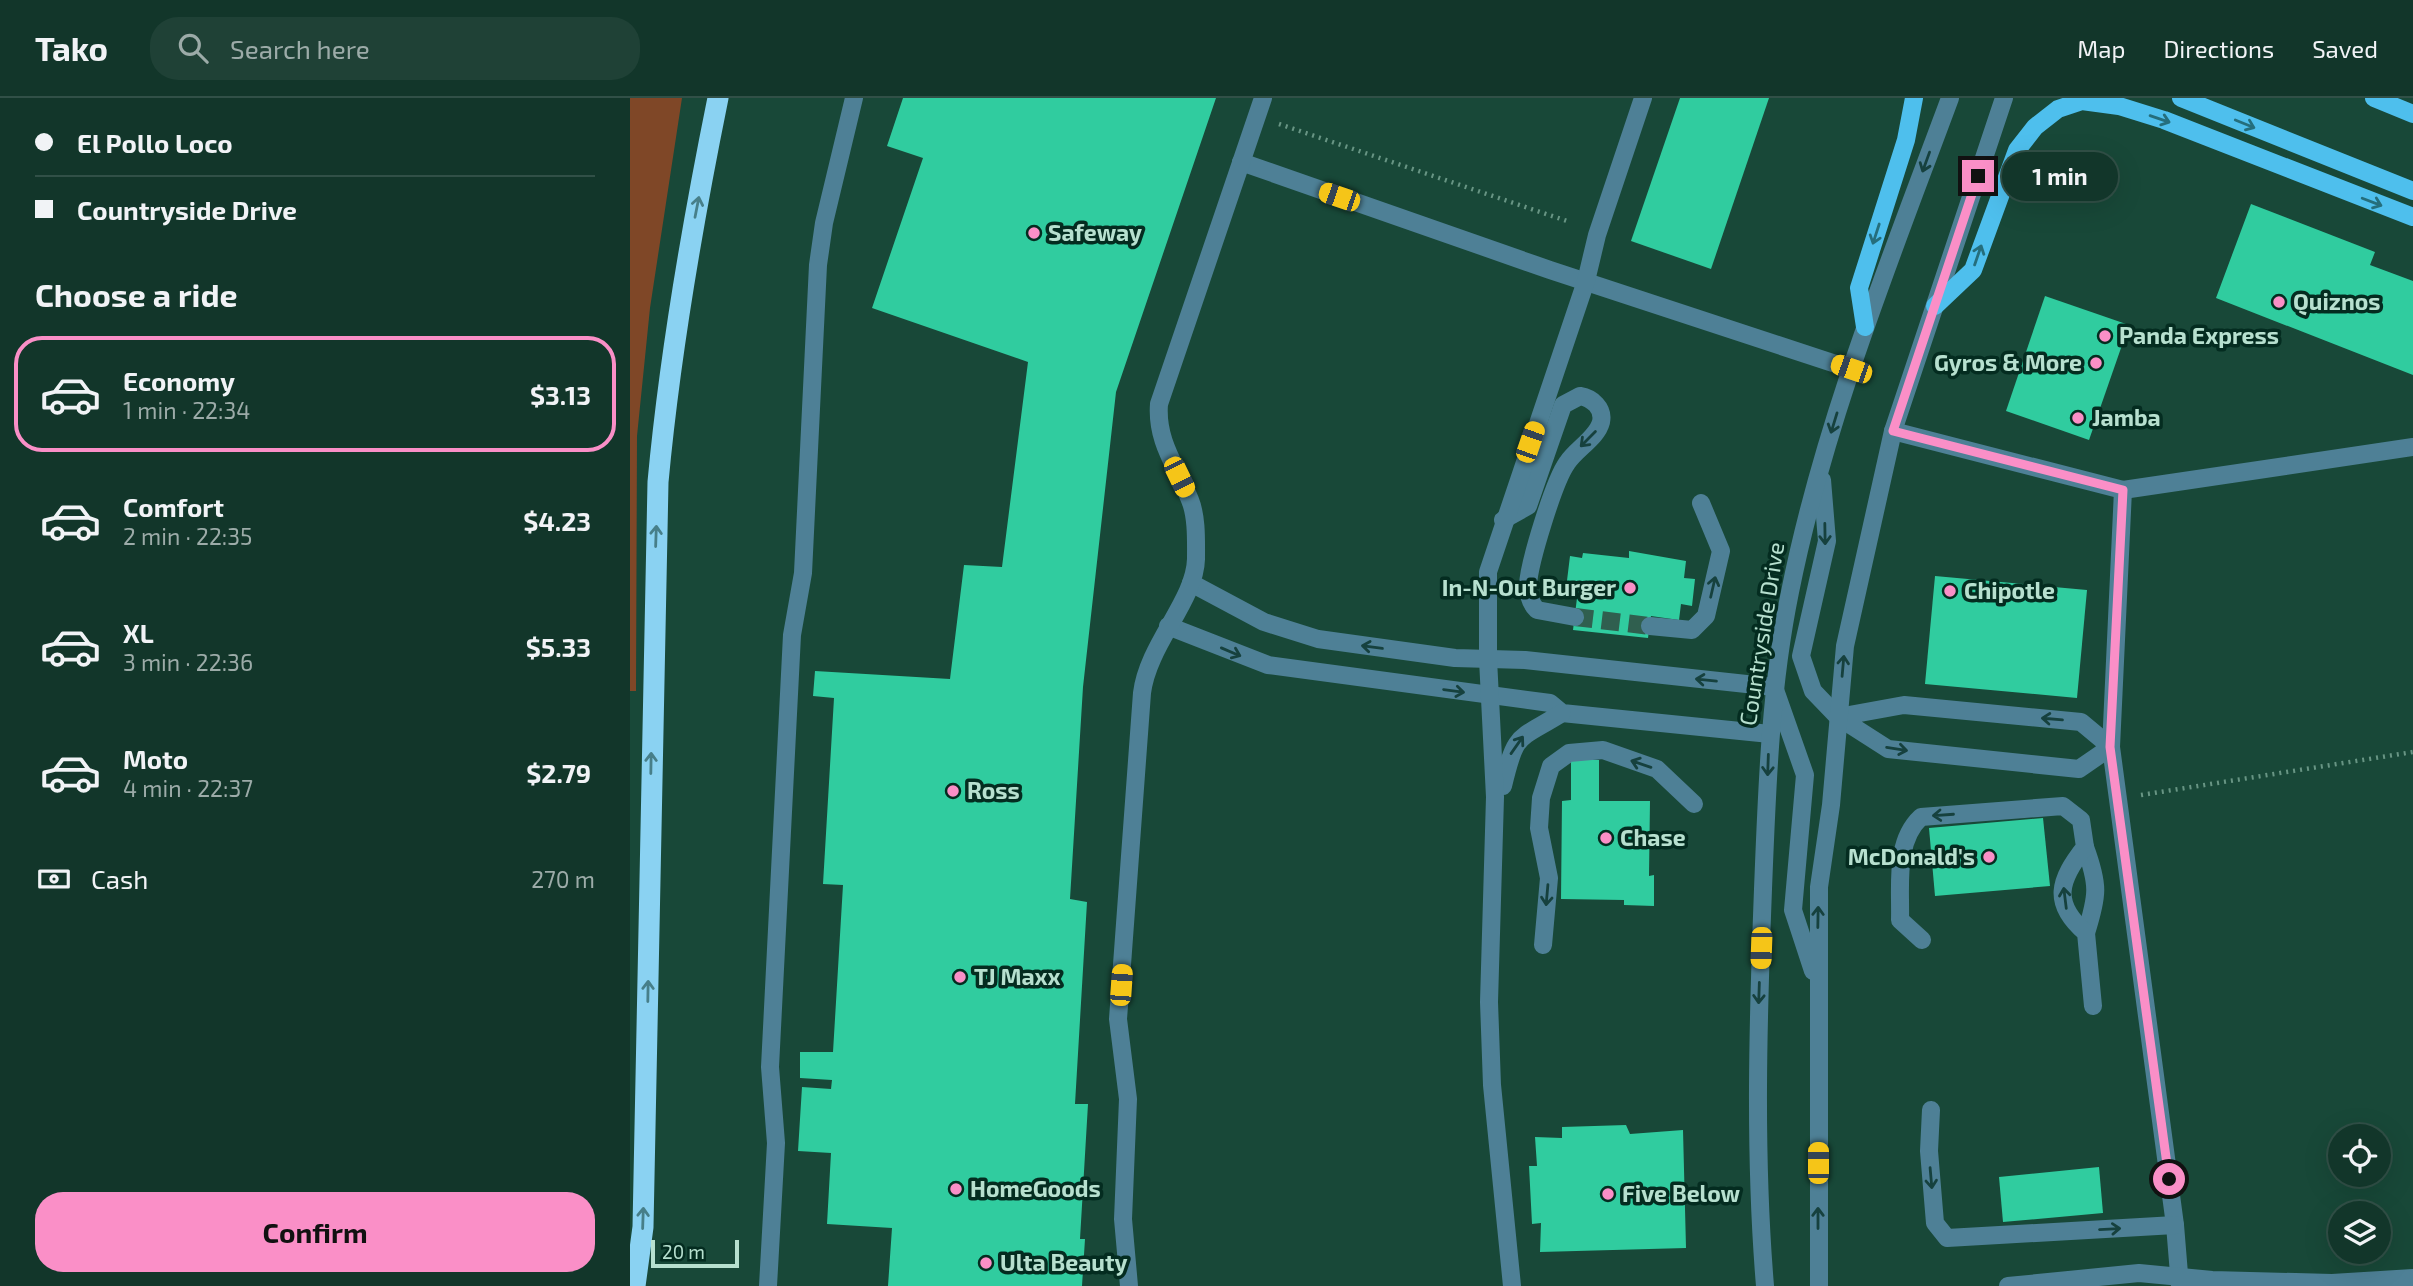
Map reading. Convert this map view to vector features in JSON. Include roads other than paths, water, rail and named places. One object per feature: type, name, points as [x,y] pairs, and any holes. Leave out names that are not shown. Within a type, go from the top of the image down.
[{"type":"highway","points":[[635,1286],[643,1227],[658,482],[668,382],[684,274],[718,98]]},
{"type":"main road","points":[[1865,327],[1858,288],[1906,140],[1914,98]]},
{"type":"main road","points":[[2181,98],[2413,191]]},
{"type":"main road","points":[[2374,98],[2413,114]]},
{"type":"main road","points":[[1935,306],[1973,270],[2017,150],[2035,127],[2058,109],[2082,101],[2119,106],[2164,120],[2413,217]]},
{"type":"street","points":[[768,1286],[776,1143],[770,1066],[792,635],[803,573],[818,265],[824,223],[855,98]]},
{"type":"street","points":[[1129,1286],[1123,1226],[1128,1099],[1118,1019],[1142,693],[1155,650],[1191,583],[1196,560],[1194,512],[1162,442],[1159,404],[1263,98]]},
{"type":"street","points":[[1512,1286],[1492,1085],[1489,1002],[1495,797],[1488,659],[1488,572],[1503,520],[1586,281],[1597,235],[1643,98]]},
{"type":"street","name":"Countryside Drive","points":[[1765,1286],[1757,1028],[1774,687],[1790,593],[1821,466],[1865,327],[1950,98]]},
{"type":"street","points":[[1819,1286],[1819,887],[1831,805],[1845,646],[1893,431],[2004,98]]},
{"type":"street","points":[[1241,162],[1851,369]]},
{"type":"street","points":[[1503,520],[1528,506],[1563,405],[1580,396],[1592,400],[1600,411],[1600,424],[1564,466],[1532,561],[1528,584],[1529,598],[1537,610],[1575,617]]},
{"type":"street","points":[[1893,431],[2123,490],[2413,447]]},
{"type":"street","points":[[1821,466],[1827,541],[1801,656],[1813,691],[1838,717],[1888,749],[2079,769],[2110,747]]},
{"type":"street","points":[[2123,490],[2110,747],[2175,1225],[2180,1281]]},
{"type":"street","points":[[1650,626],[1692,630],[1706,616],[1721,551],[1701,503]]},
{"type":"street","points":[[1191,583],[1264,622],[1318,639],[1455,658],[1525,660],[1774,687],[1805,775],[1793,910],[1817,985]]},
{"type":"street","points":[[1168,626],[1268,665],[1550,703],[1562,713]]},
{"type":"street","points":[[1838,717],[1904,705],[2081,722],[2110,747]]},
{"type":"street","points":[[1495,797],[1504,785],[1509,757],[1522,737],[1534,727],[1562,713],[1770,734]]},
{"type":"street","points":[[1543,944],[1549,878],[1539,828],[1541,798],[1551,766],[1569,752],[1603,750],[1657,769],[1694,804]]},
{"type":"street","points":[[1922,940],[1900,920],[1903,841],[1911,826],[1921,817],[2063,806],[2081,820],[2085,847],[2094,872],[2097,899],[2086,933],[2093,1006]]},
{"type":"street","points":[[2085,847],[2067,871],[2062,891],[2068,918],[2086,933]]},
{"type":"street","points":[[1931,1110],[1929,1151],[1935,1223],[1947,1238],[2175,1225]]},
{"type":"street","points":[[2008,1286],[2139,1273],[2180,1281],[2332,1283],[2413,1278]]},
{"type":"tunnel","points":[[1575,617],[1650,626]]},
{"type":"place","name":"Safeway","points":[[1034,233]]},
{"type":"place","name":"Quiznos","points":[[2279,302]]},
{"type":"place","name":"Panda Express","points":[[2105,336]]},
{"type":"place","name":"Gyros & More","points":[[2096,363]]},
{"type":"place","name":"Jamba","points":[[2078,418]]},
{"type":"place","name":"In-N-Out Burger","points":[[1630,588]]},
{"type":"place","name":"Chipotle","points":[[1950,591]]},
{"type":"place","name":"Ross","points":[[953,791]]},
{"type":"place","name":"Chase","points":[[1606,838]]},
{"type":"place","name":"McDonald's","points":[[1989,857]]},
{"type":"place","name":"TJ Maxx","points":[[960,977]]},
{"type":"place","name":"HomeGoods","points":[[956,1189]]},
{"type":"place","name":"Five Below","points":[[1608,1194]]},
{"type":"place","name":"Ulta Beauty","points":[[986,1263]]}]
